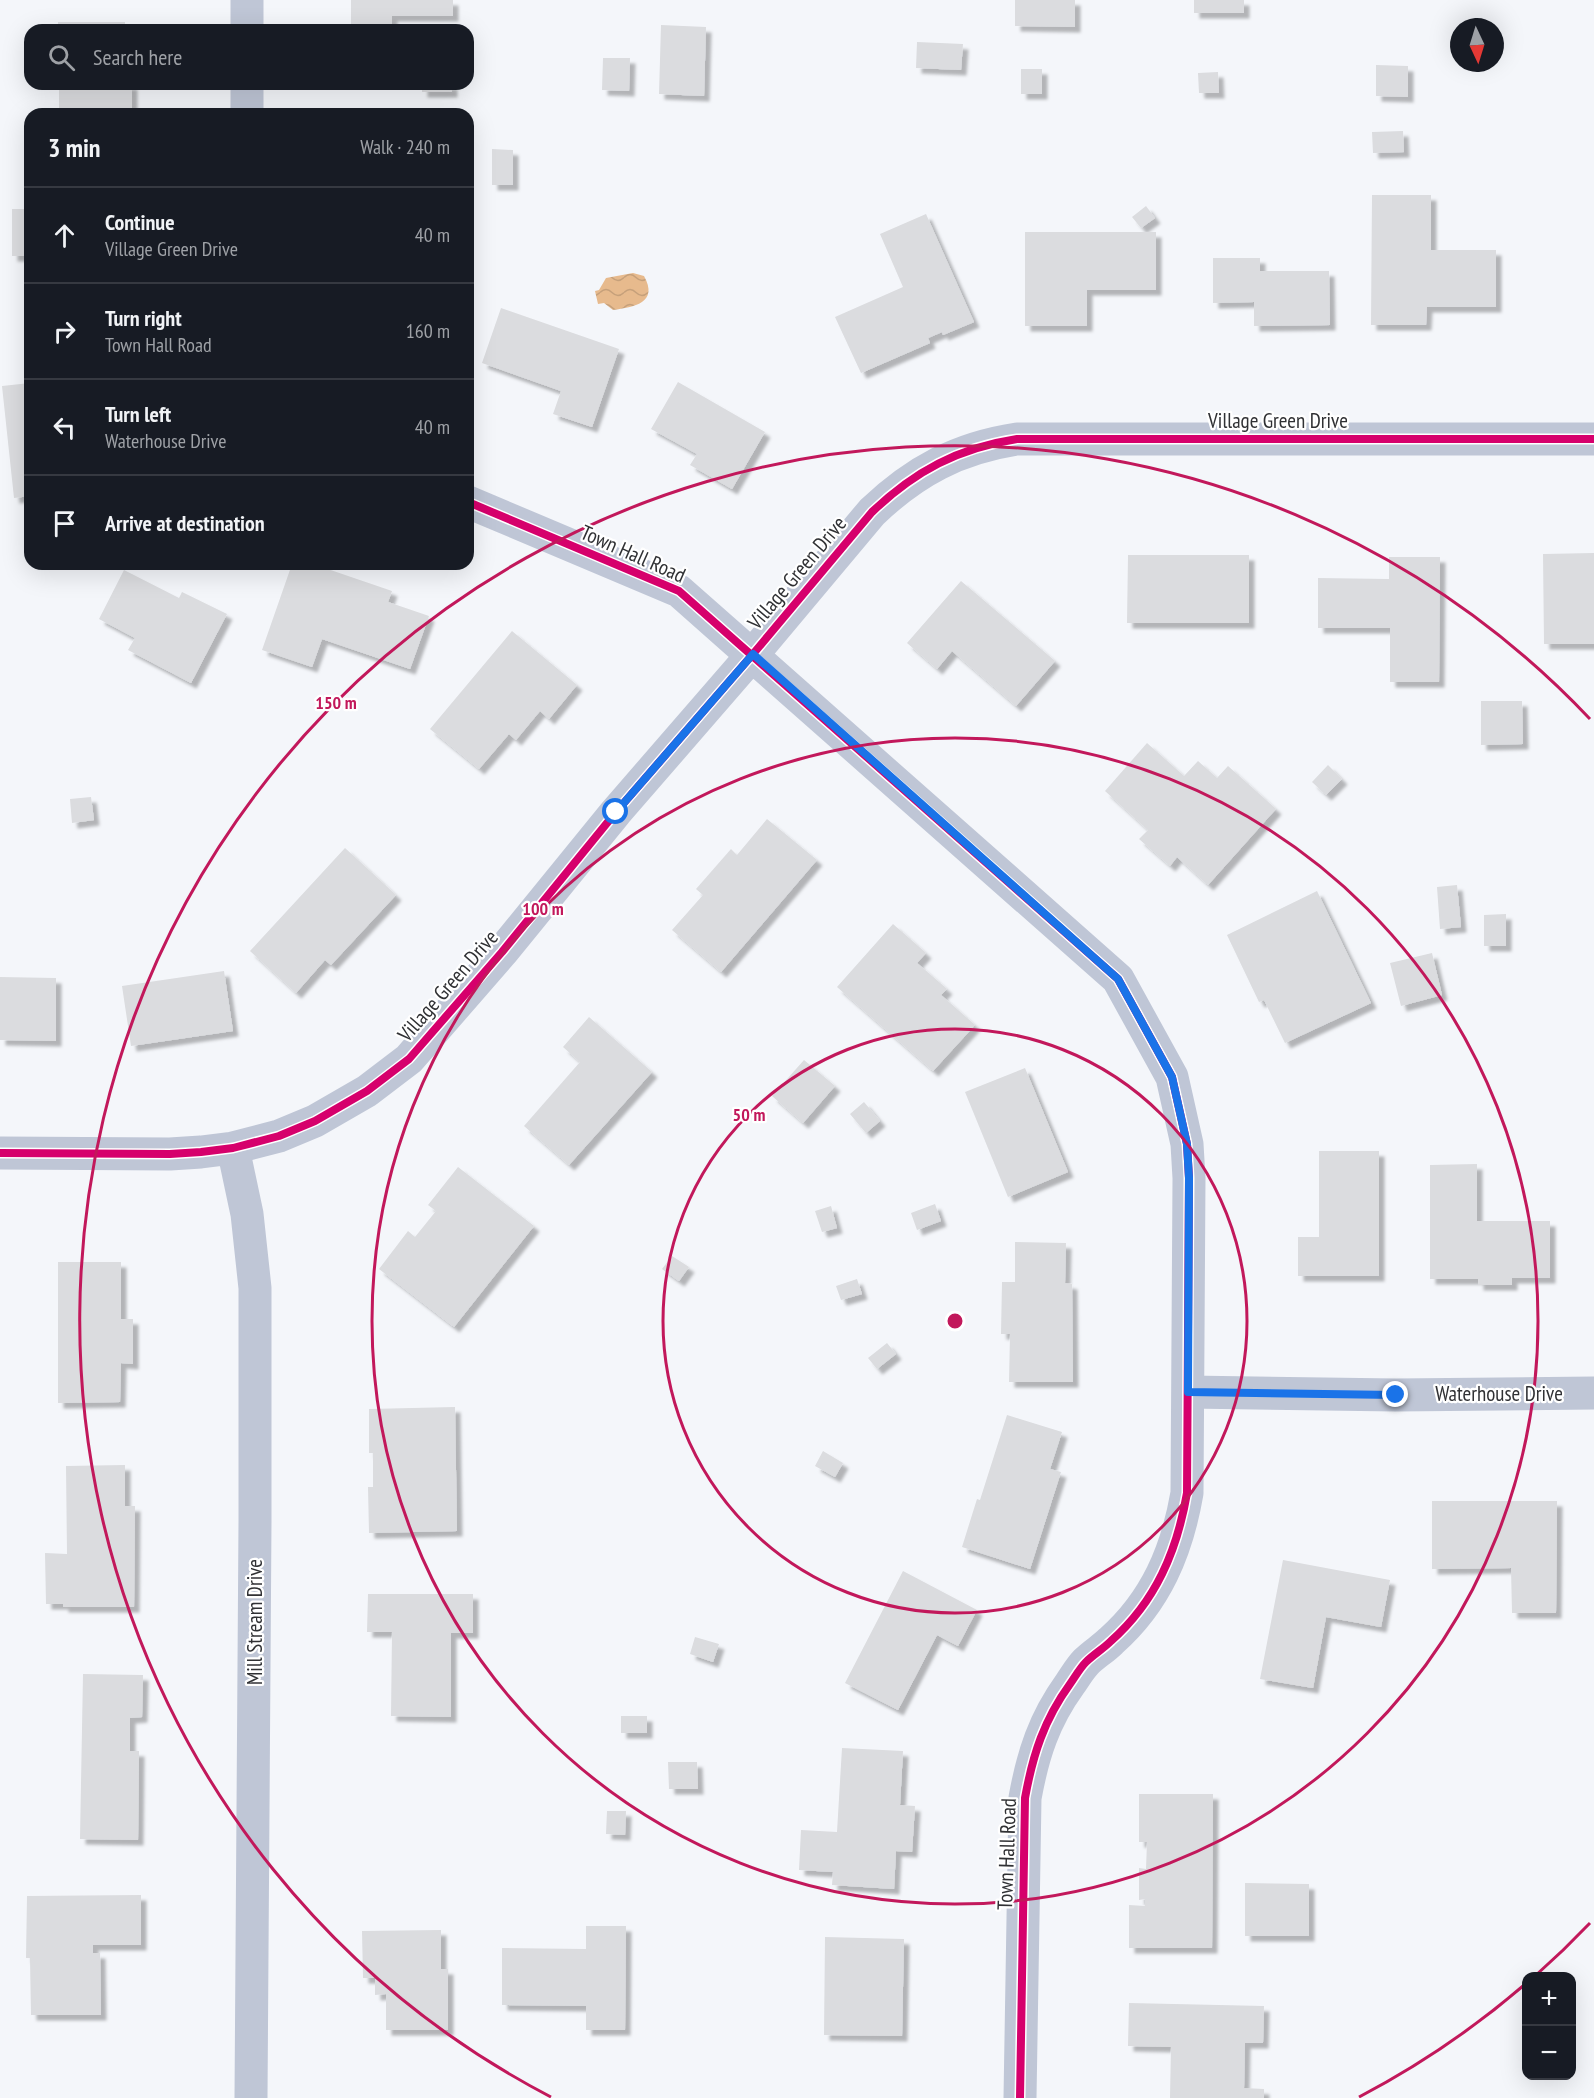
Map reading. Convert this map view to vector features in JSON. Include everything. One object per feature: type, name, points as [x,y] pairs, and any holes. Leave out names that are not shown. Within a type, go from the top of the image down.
[{"type":"street","points":[[247,0],[247,24]]},
{"type":"street","points":[[247,90],[247,108]]},
{"type":"street","name":"Village Green Drive","points":[[0,1153],[170,1154],[233,1148],[279,1136],[324,1117],[367,1092],[409,1059],[502,952],[616,812],[872,512],[916,475],[940,461],[966,450],[1017,439],[1594,439]]},
{"type":"street","name":"Town Hall Road","points":[[474,505],[679,591],[753,654],[1118,979],[1172,1077],[1187,1144],[1189,1178],[1187,1493],[1182,1526],[1171,1557],[1156,1587],[1137,1614],[1112,1641],[1086,1662],[1053,1708],[1034,1751],[1025,1798],[1020,2098]]},
{"type":"street","name":"Mill Stream Drive","points":[[233,1148],[247,1214],[255,1288],[251,2098]]},
{"type":"street","name":"Waterhouse Drive","points":[[1188,1392],[1396,1395],[1594,1393]]},
{"type":"water","points":[[633,273],[644,276],[648,285],[646,298],[642,302],[613,310],[604,303],[598,304],[595,291],[599,290],[606,278]]},
{"type":"building","points":[[351,0],[453,0],[453,16],[392,16],[392,24],[351,24]]},
{"type":"building","points":[[1015,0],[1075,0],[1075,27],[1015,26]]},
{"type":"building","points":[[1194,0],[1244,0],[1244,13],[1194,13]]},
{"type":"building","points":[[58,22],[125,22],[125,24],[58,24]]},
{"type":"building","points":[[661,25],[706,27],[704,96],[659,94]]},
{"type":"building","points":[[917,42],[963,44],[961,70],[916,68]]},
{"type":"building","points":[[603,58],[630,58],[629,91],[602,90]]},
{"type":"building","points":[[1376,65],[1408,66],[1408,97],[1376,96]]},
{"type":"building","points":[[1021,69],[1042,69],[1042,94],[1021,94]]},
{"type":"building","points":[[1218,72],[1219,93],[1199,93],[1198,73]]},
{"type":"building","points":[[59,90],[132,90],[132,108],[59,108]]},
{"type":"building","points":[[422,90],[452,90],[452,92],[422,92]]},
{"type":"building","points":[[1403,131],[1404,152],[1373,153],[1372,132]]},
{"type":"building","points":[[492,149],[513,150],[513,185],[492,185]]},
{"type":"building","points":[[1372,195],[1431,195],[1431,250],[1496,250],[1496,307],[1427,307],[1426,325],[1371,325]]},
{"type":"building","points":[[1146,206],[1155,218],[1141,228],[1132,217]]},
{"type":"building","points":[[12,209],[24,209],[24,256],[12,256]]},
{"type":"building","points":[[926,214],[974,322],[943,335],[942,332],[928,338],[930,343],[861,373],[835,317],[903,287],[880,234]]},
{"type":"building","points":[[1025,232],[1156,232],[1156,290],[1087,290],[1087,326],[1025,326]]},
{"type":"building","points":[[1213,258],[1260,258],[1260,271],[1329,271],[1330,325],[1254,326],[1254,302],[1213,303]]},
{"type":"building","points":[[501,308],[619,349],[592,427],[553,414],[561,391],[482,363]]},
{"type":"building","points":[[678,382],[765,432],[732,489],[690,465],[697,454],[651,429]]},
{"type":"building","points":[[24,384],[24,497],[14,498],[2,386]]},
{"type":"building","points":[[1594,553],[1594,644],[1544,644],[1543,554]]},
{"type":"building","points":[[1128,555],[1249,555],[1249,623],[1127,623]]},
{"type":"building","points":[[1389,557],[1440,557],[1439,682],[1390,682],[1390,628],[1318,628],[1318,578],[1389,579]]},
{"type":"building","points":[[124,570],[179,598],[182,592],[227,614],[191,683],[128,650],[135,638],[99,619]]},
{"type":"building","points":[[290,570],[331,570],[392,591],[388,602],[429,616],[410,669],[322,639],[312,667],[262,650]]},
{"type":"building","points":[[961,581],[1055,661],[1016,706],[952,651],[937,669],[907,643]]},
{"type":"building","points":[[512,631],[577,685],[549,719],[540,711],[516,740],[509,734],[479,769],[430,729]]},
{"type":"building","points":[[1481,701],[1522,701],[1523,744],[1481,745]]},
{"type":"building","points":[[1147,743],[1184,776],[1198,761],[1217,778],[1228,766],[1276,809],[1208,885],[1177,857],[1170,866],[1139,839],[1148,830],[1105,791]]},
{"type":"building","points":[[1328,765],[1342,779],[1326,795],[1312,782]]},
{"type":"building","points":[[91,797],[94,820],[72,823],[70,799]]},
{"type":"building","points":[[767,819],[817,860],[721,972],[672,930],[703,895],[696,889],[731,849],[737,855]]},
{"type":"building","points":[[345,848],[396,895],[331,965],[325,960],[296,993],[250,951]]},
{"type":"building","points":[[1457,885],[1461,927],[1440,929],[1437,887]]},
{"type":"building","points":[[1317,891],[1371,1003],[1285,1043],[1264,1000],[1259,1002],[1227,935]]},
{"type":"building","points":[[1506,914],[1506,946],[1484,946],[1484,915]]},
{"type":"building","points":[[893,924],[926,953],[917,963],[947,989],[941,995],[975,1025],[933,1071],[837,987]]},
{"type":"building","points":[[1432,953],[1442,995],[1401,1006],[1390,963]]},
{"type":"building","points":[[224,971],[233,1031],[131,1046],[122,986]]},
{"type":"building","points":[[0,977],[56,978],[56,1041],[0,1040]]},
{"type":"building","points":[[589,1017],[652,1072],[569,1165],[524,1126],[580,1062],[563,1047]]},
{"type":"building","points":[[804,1060],[835,1086],[803,1123],[772,1096]]},
{"type":"building","points":[[1025,1068],[1068,1172],[1008,1197],[965,1092]]},
{"type":"building","points":[[864,1102],[880,1121],[866,1133],[850,1114]]},
{"type":"building","points":[[1319,1151],[1379,1151],[1379,1276],[1298,1276],[1298,1237],[1319,1237]]},
{"type":"building","points":[[1477,1164],[1477,1221],[1550,1221],[1550,1278],[1512,1278],[1512,1285],[1478,1285],[1478,1279],[1430,1279],[1430,1165]]},
{"type":"building","points":[[458,1167],[534,1226],[454,1327],[379,1269],[408,1231],[415,1237],[436,1211],[428,1205]]},
{"type":"building","points":[[935,1204],[941,1221],[917,1230],[911,1213]]},
{"type":"building","points":[[831,1206],[837,1228],[822,1232],[815,1211]]},
{"type":"building","points":[[1015,1242],[1066,1243],[1065,1283],[1072,1284],[1073,1382],[1009,1382],[1010,1334],[1001,1334],[1002,1282],[1015,1282]]},
{"type":"building","points":[[672,1256],[689,1267],[679,1281],[662,1269]]},
{"type":"building","points":[[58,1262],[121,1262],[121,1319],[133,1319],[133,1364],[121,1363],[120,1402],[58,1403]]},
{"type":"building","points":[[857,1279],[862,1294],[841,1300],[836,1286]]},
{"type":"building","points":[[887,1343],[896,1354],[877,1369],[868,1358]]},
{"type":"building","points":[[455,1407],[457,1531],[369,1533],[368,1487],[373,1487],[373,1453],[369,1453],[369,1409]]},
{"type":"building","points":[[1007,1415],[1062,1432],[1050,1469],[1061,1472],[1030,1569],[962,1547],[977,1499],[980,1500]]},
{"type":"building","points":[[823,1451],[843,1463],[835,1477],[815,1466]]},
{"type":"building","points":[[125,1465],[125,1506],[135,1506],[134,1607],[63,1607],[63,1604],[46,1604],[45,1553],[67,1554],[66,1466]]},
{"type":"building","points":[[1432,1501],[1557,1501],[1556,1613],[1512,1613],[1511,1568],[1432,1569]]},
{"type":"building","points":[[1283,1560],[1390,1580],[1381,1627],[1326,1617],[1313,1688],[1260,1679]]},
{"type":"building","points":[[903,1571],[977,1610],[958,1646],[937,1635],[898,1710],[845,1683]]},
{"type":"building","points":[[368,1594],[473,1594],[473,1633],[451,1633],[451,1717],[391,1716],[392,1632],[367,1632]]},
{"type":"building","points":[[695,1637],[719,1644],[713,1662],[690,1654]]},
{"type":"building","points":[[83,1674],[143,1675],[142,1717],[130,1718],[130,1751],[139,1751],[138,1840],[80,1839]]},
{"type":"building","points":[[621,1716],[647,1716],[647,1733],[621,1733]]},
{"type":"building","points":[[842,1748],[903,1751],[900,1805],[915,1806],[912,1852],[896,1851],[894,1889],[832,1885],[833,1872],[799,1870],[801,1830],[837,1832]]},
{"type":"building","points":[[668,1762],[697,1762],[698,1789],[669,1789]]},
{"type":"building","points":[[1139,1794],[1213,1794],[1212,1948],[1129,1948],[1129,1905],[1145,1906],[1145,1899],[1139,1900],[1139,1868],[1146,1869],[1147,1842],[1139,1842]]},
{"type":"building","points":[[607,1811],[626,1811],[625,1835],[606,1834]]},
{"type":"building","points":[[1245,1883],[1309,1884],[1309,1936],[1245,1936]]},
{"type":"building","points":[[141,1895],[141,1945],[93,1945],[93,1953],[100,1953],[101,2015],[31,2015],[30,1958],[26,1958],[27,1896]]},
{"type":"building","points":[[586,1926],[626,1926],[625,2030],[586,2030],[586,2006],[502,2005],[502,1948],[586,1949]]},
{"type":"building","points":[[441,1930],[441,1969],[448,1969],[448,2030],[386,2030],[386,1994],[375,1995],[375,1978],[363,1978],[362,1931]]},
{"type":"building","points":[[825,1937],[904,1939],[902,2036],[824,2035]]},
{"type":"building","points":[[1129,2003],[1264,2006],[1263,2043],[1245,2043],[1244,2088],[1264,2089],[1264,2098],[1170,2098],[1171,2047],[1128,2046]]},
{"type":"cycle path","points":[[0,1153],[170,1154],[233,1148],[279,1136],[315,1121],[367,1091],[409,1059],[502,952],[616,812],[872,512],[904,485],[939,463],[975,448],[1017,439],[1594,439]]},
{"type":"cycle path","points":[[474,505],[679,591],[1118,979],[1172,1077],[1187,1144],[1189,1178],[1187,1493],[1170,1555],[1152,1592],[1127,1626],[1086,1662],[1061,1697],[1046,1724],[1032,1767],[1025,1798],[1020,2098]]},
{"type":"route","points":[[616,812],[753,654],[1118,979],[1172,1077],[1187,1144],[1189,1178],[1188,1392],[1396,1395]]}]
